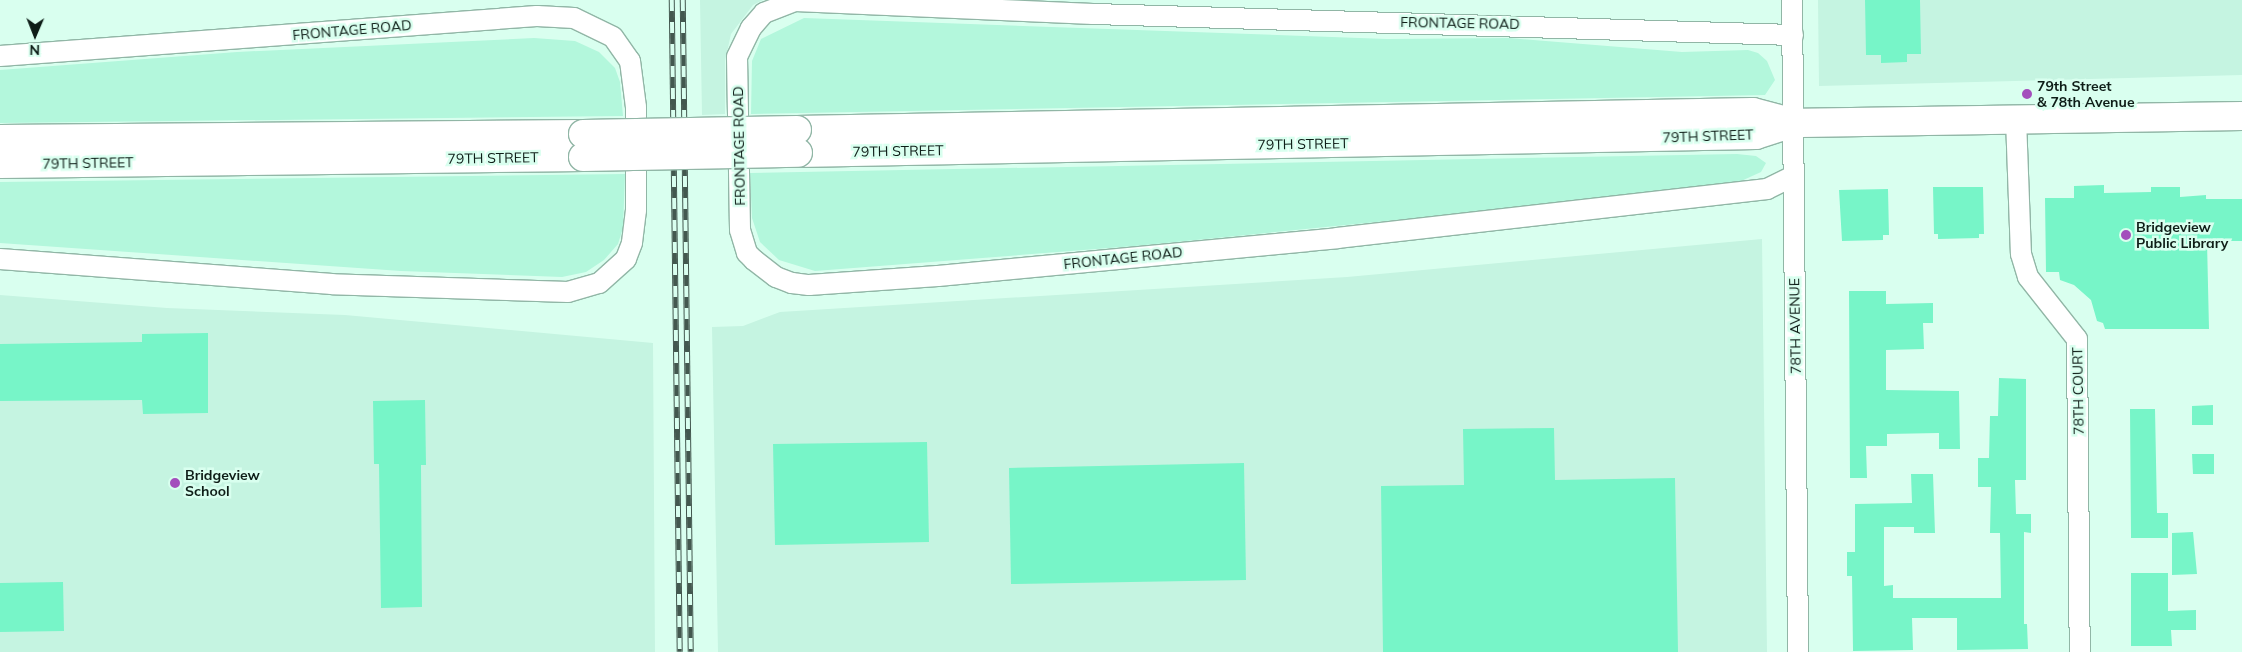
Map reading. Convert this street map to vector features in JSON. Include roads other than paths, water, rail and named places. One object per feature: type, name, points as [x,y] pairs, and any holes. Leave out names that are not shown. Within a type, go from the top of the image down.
[{"type":"main road","name":"79TH STREET","points":[[0,164],[797,141],[1756,136],[1794,123],[2242,116]]},
{"type":"main road","name":"79TH STREET","points":[[0,139],[583,146]]},
{"type":"street","name":"78TH AVENUE","points":[[1792,0],[1798,652]]},
{"type":"street","name":"FRONTAGE ROAD","points":[[1792,35],[1093,14],[795,1],[764,13],[751,28],[737,57],[740,230],[747,252],[754,260],[776,277],[792,283],[809,285],[938,276],[1337,238],[1767,189],[1794,176]]},
{"type":"street","name":"FRONTAGE ROAD","points":[[0,56],[487,20],[557,16],[574,18],[613,38],[630,62],[636,107],[636,210],[632,243],[626,259],[599,282],[568,292],[332,284],[0,259]]},
{"type":"street","name":"78TH COURT","points":[[2016,119],[2020,254],[2028,277],[2077,339],[2080,652]]},
{"type":"railway","points":[[672,0],[680,652]]},
{"type":"railway","points":[[683,0],[691,652]]},
{"type":"place","name":"79th Street & 78th Avenue","points":[[2027,94]]},
{"type":"place","name":"Bridgeview Public Library","points":[[2126,235]]},
{"type":"place","name":"Bridgeview School","points":[[175,483]]}]
